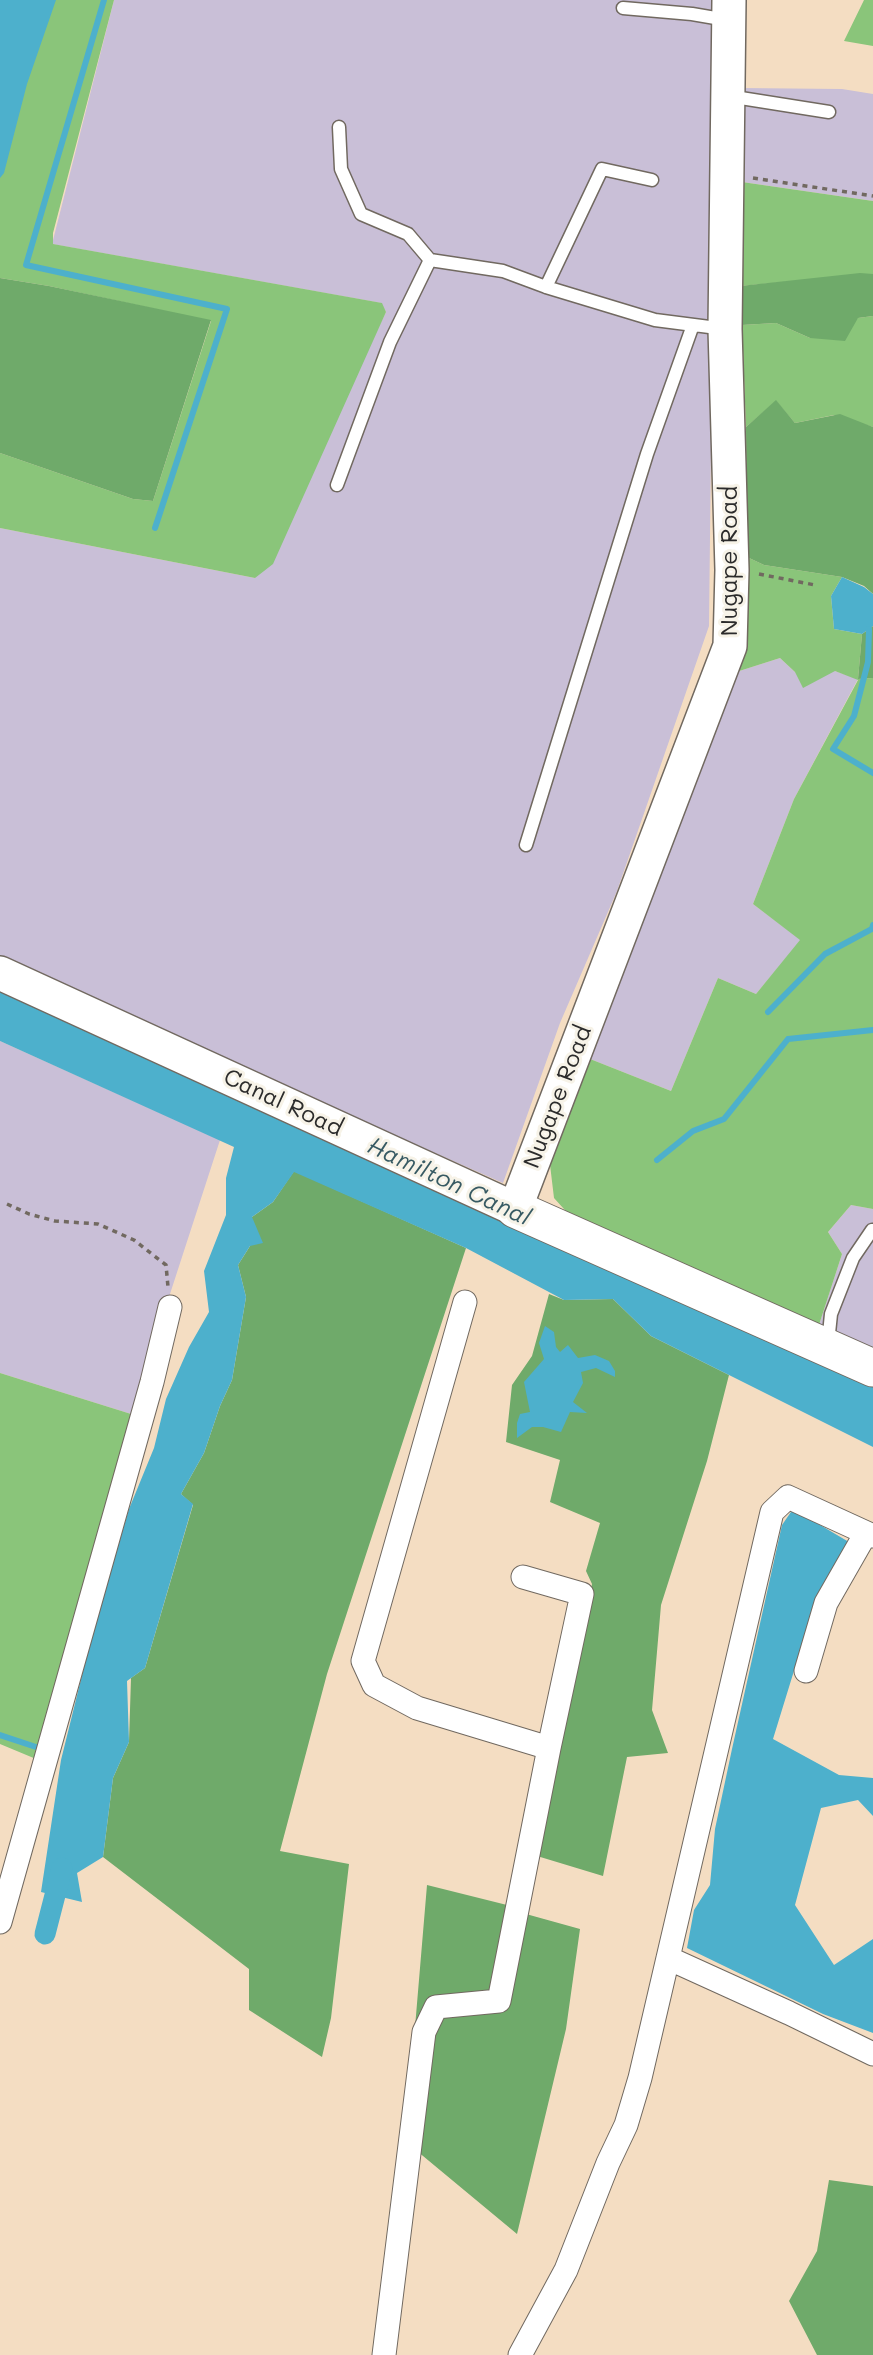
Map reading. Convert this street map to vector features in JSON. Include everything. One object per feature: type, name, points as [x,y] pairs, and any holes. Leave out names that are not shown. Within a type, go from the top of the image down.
[{"type":"main road","name":"Nugape Road","points":[[515,1209],[730,646],[732,570],[709,327],[727,176],[728,10]]},
{"type":"main road","name":"Canal Road","points":[[0,973],[515,1209],[873,1368]]},
{"type":"street","points":[[465,1302],[363,1661],[374,1685],[417,1708],[548,1748]]},
{"type":"street","points":[[0,1922],[152,1382],[170,1307]]},
{"type":"street","points":[[520,2355],[566,2270],[608,2163],[626,2125],[640,2078],[772,1512],[788,1497],[870,1535],[826,1603],[806,1671]]},
{"type":"street","points":[[384,2355],[424,2032],[436,2007],[499,2001],[548,1748],[582,1594],[523,1577]]},
{"type":"street","points":[[668,1958],[873,2054]]},
{"type":"lane","points":[[623,8],[692,14],[728,10]]},
{"type":"lane","points":[[727,96],[829,112]]},
{"type":"lane","points":[[339,127],[341,169],[362,214],[408,234],[430,260],[503,271],[655,320],[709,327],[647,454],[526,845]]},
{"type":"lane","points":[[546,286],[602,169],[652,180]]},
{"type":"lane","points":[[337,485],[390,342],[430,260]]},
{"type":"lane","points":[[827,1347],[831,1314],[853,1258],[872,1230]]},
{"type":"path","points":[[727,176],[873,197]]},
{"type":"path","points":[[732,570],[815,585]]},
{"type":"path","points":[[7,1204],[55,1221],[98,1224],[134,1240],[166,1265],[170,1307]]},
{"type":"shaded area","points":[[114,0],[716,0],[709,626],[617,891],[560,1023],[503,1183],[0,961],[0,528],[255,578],[386,312],[381,303],[52,244]]},
{"type":"shaded area","points":[[740,88],[842,89],[873,94],[873,201],[735,181]]},
{"type":"shaded area","points":[[780,658],[795,672],[835,671],[858,679],[794,799],[753,904],[801,940],[756,994],[718,978],[671,1091],[585,1057],[733,673]]},
{"type":"shaded area","points":[[0,1041],[220,1140],[131,1414],[0,1373]]},
{"type":"shaded area","points":[[851,1205],[873,1209],[873,1355],[817,1331],[842,1254],[828,1232]]},
{"type":"green space","points":[[0,0],[114,0],[53,233],[53,244],[382,303],[386,312],[273,564],[255,578],[0,528],[0,453],[133,499],[153,501],[211,321],[0,278]]},
{"type":"green space","points":[[864,0],[873,0],[873,46],[844,41]]},
{"type":"green space","points":[[735,181],[873,201],[873,274],[740,286]]},
{"type":"green space","points":[[860,273],[873,274],[873,316],[858,318],[845,341],[810,338],[776,323],[742,325],[740,286]]},
{"type":"green space","points":[[0,278],[211,320],[153,501],[133,499],[0,453]]},
{"type":"green space","points":[[873,316],[873,427],[834,415],[795,423],[776,401],[746,427],[742,325],[776,323],[810,338],[858,318]]},
{"type":"green space","points":[[776,400],[795,423],[840,414],[873,427],[873,594],[864,586],[842,577],[764,565],[747,557],[746,427]]},
{"type":"green space","points":[[747,557],[764,565],[842,577],[831,596],[834,629],[862,634],[858,679],[873,678],[873,1209],[851,1205],[828,1232],[842,1254],[817,1331],[573,1219],[554,1198],[548,1148],[585,1057],[671,1091],[718,978],[756,994],[800,940],[753,904],[794,799],[858,680],[835,671],[803,688],[795,672],[780,658],[733,673]]},
{"type":"green space","points":[[873,626],[873,678],[858,679],[862,634]]},
{"type":"green space","points":[[294,1171],[466,1248],[327,1674],[280,1851],[349,1864],[331,2018],[322,2057],[249,2010],[249,1969],[103,1857],[113,1778],[129,1742],[131,1678],[145,1668],[193,1505],[181,1494],[204,1453],[232,1380],[246,1297],[238,1265],[250,1246],[252,1217],[273,1202]]},
{"type":"green space","points":[[549,1294],[564,1300],[613,1299],[651,1336],[729,1375],[707,1461],[661,1605],[652,1710],[668,1753],[627,1757],[603,1876],[537,1856],[592,1584],[586,1571],[600,1523],[550,1502],[560,1460],[506,1442],[512,1385],[532,1356]]},
{"type":"green space","points":[[0,1373],[131,1414],[36,1759],[0,1744]]},
{"type":"green space","points":[[427,1885],[507,1905],[489,1995],[437,1995],[414,2039]]},
{"type":"green space","points":[[526,1914],[580,1929],[566,2029],[517,2234],[417,2151],[438,2018],[506,2009]]},
{"type":"green space","points":[[829,2180],[873,2186],[873,2355],[817,2355],[789,2301],[817,2251]]},
{"type":"water","points":[[0,0],[56,0],[27,84],[4,173],[0,178]]},
{"type":"water","points":[[842,577],[873,594],[873,626],[862,634],[834,629],[831,596]]},
{"type":"water","points":[[0,983],[873,1384],[873,1447],[651,1336],[613,1299],[564,1300],[466,1248],[294,1172],[273,1202],[252,1217],[263,1243],[250,1246],[238,1265],[246,1297],[232,1380],[204,1453],[181,1494],[193,1504],[145,1668],[127,1681],[129,1742],[113,1778],[103,1857],[77,1873],[82,1902],[41,1892],[61,1760],[93,1631],[129,1509],[154,1448],[166,1399],[189,1347],[209,1312],[204,1271],[226,1215],[226,1178],[234,1147],[0,1041]]},
{"type":"water","points":[[545,1326],[554,1332],[556,1347],[560,1352],[568,1345],[578,1358],[595,1355],[609,1361],[615,1371],[615,1377],[596,1368],[581,1372],[583,1383],[573,1402],[587,1413],[570,1412],[561,1432],[532,1427],[517,1438],[520,1414],[530,1412],[524,1382],[544,1359],[539,1343]]},
{"type":"water","points":[[793,1509],[854,1545],[817,1596],[773,1739],[839,1775],[873,1778],[873,1816],[858,1800],[821,1808],[795,1905],[834,1965],[873,1939],[873,2033],[823,2014],[687,1948],[694,1910],[710,1885],[715,1829],[732,1749],[782,1525]]},
{"type":"waterway","points":[[104,0],[26,265],[227,309],[155,528]]},
{"type":"waterway","points":[[869,629],[868,662],[854,716],[833,749],[873,773]]},
{"type":"waterway","points":[[768,1012],[825,954],[872,929],[873,925]]},
{"type":"waterway","points":[[657,1160],[693,1131],[724,1119],[788,1039],[873,1030]]},
{"type":"waterway","points":[[0,1735],[36,1747]]},
{"type":"waterway","points":[[45,1934],[62,1868]]},
{"type":"water label","name":"Hamilton Canal","points":[[449,1182]]}]
